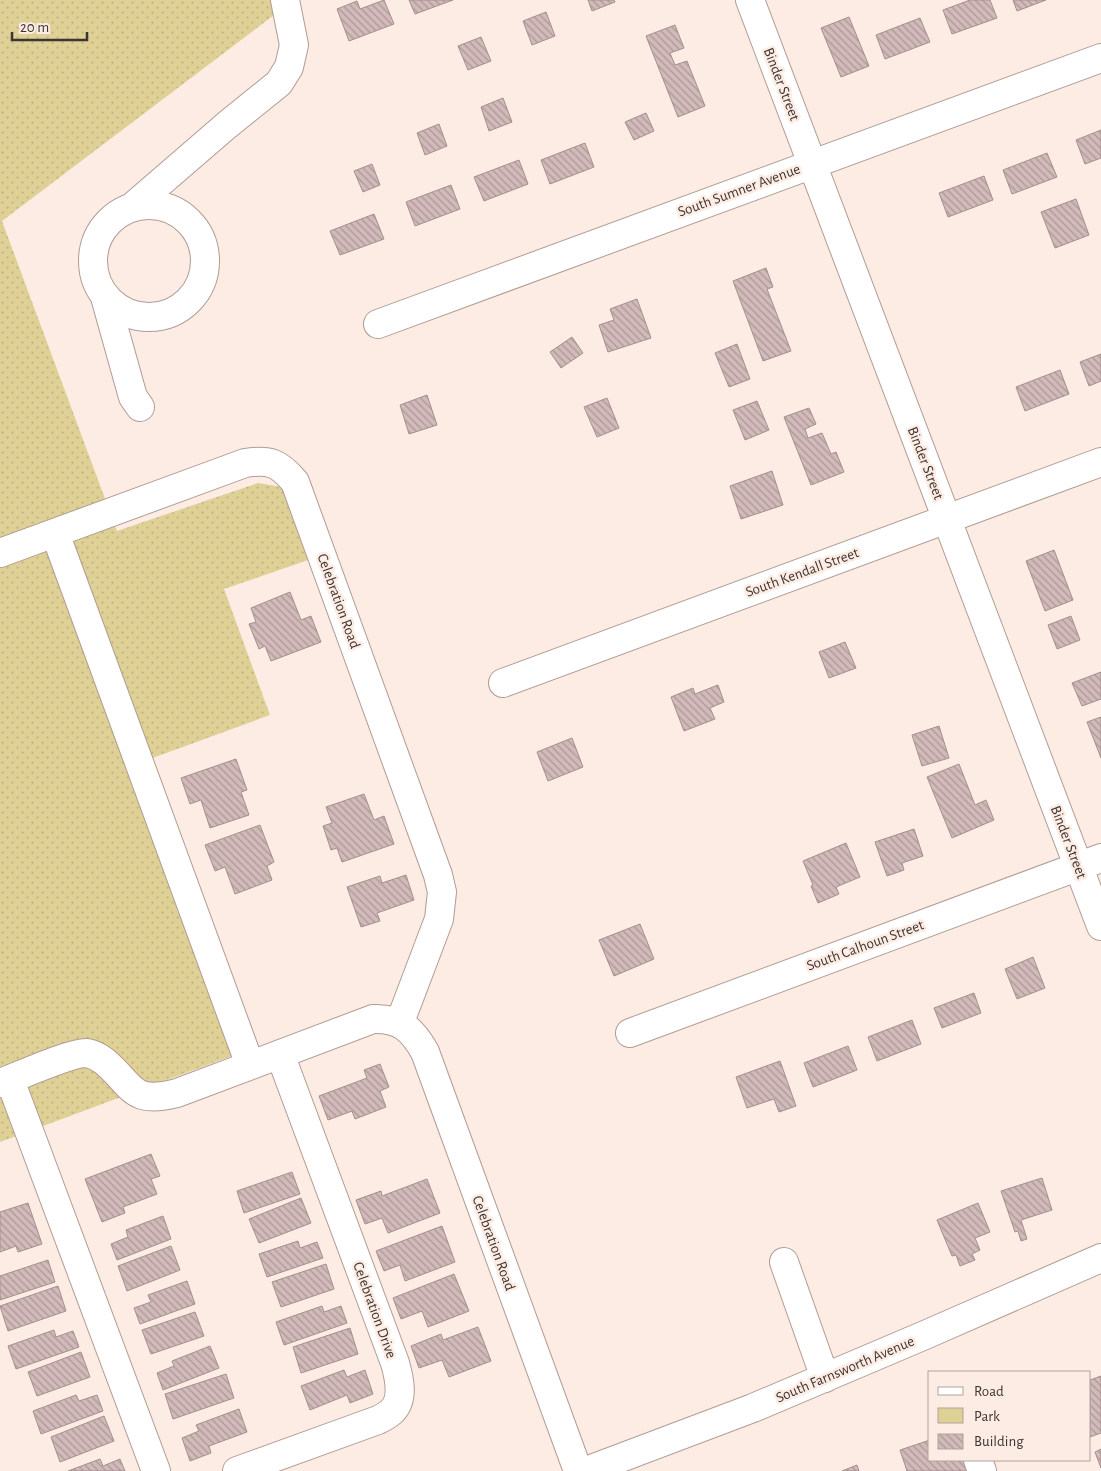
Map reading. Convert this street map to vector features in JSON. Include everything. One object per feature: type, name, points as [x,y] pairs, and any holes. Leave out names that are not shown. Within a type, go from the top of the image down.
[{"type":"street","points":[[140,408],[133,397],[105,297],[96,281],[93,263],[95,246],[102,229],[115,216],[132,207],[278,83],[289,67],[294,45],[285,0]]},
{"type":"street","name":"Binder Street","points":[[750,0],[946,518],[1090,862],[1101,926]]},
{"type":"street","name":"South Sumner Avenue","points":[[378,324],[1101,58]]},
{"type":"street","points":[[105,297],[119,309],[135,316],[153,318],[170,314],[186,304],[199,289],[205,271],[205,252],[199,233],[186,218],[170,208],[151,204],[132,207]]},
{"type":"street","name":"Celebration Road","points":[[0,553],[245,463],[261,460],[273,463],[285,470],[295,482],[438,875],[442,892],[440,920],[400,1022],[412,1033],[425,1052],[578,1471]]},
{"type":"street","name":"South Kendall Street","points":[[503,683],[1101,462]]},
{"type":"street","points":[[55,533],[250,1065]]},
{"type":"street","name":"South Calhoun Street","points":[[630,1032],[1090,862]]},
{"type":"street","points":[[156,1471],[3,1082],[72,1056],[87,1053],[100,1058],[106,1063],[133,1092],[146,1097],[160,1097],[177,1093],[372,1019],[386,1018],[400,1022]]},
{"type":"street","name":"Celebration Drive","points":[[237,1471],[378,1420],[392,1412],[398,1402],[400,1390],[395,1363],[280,1054]]},
{"type":"street","name":"South Farnsworth Avenue","points":[[586,1471],[753,1408],[1101,1258]]},
{"type":"street","points":[[784,1262],[825,1378]]},
{"type":"green space","points":[[0,0],[273,0],[278,12],[2,221],[117,531],[258,483],[282,487],[308,560],[224,589],[270,715],[128,767],[234,1055],[0,1142]]},
{"type":"building","points":[[384,0],[394,24],[349,41],[337,9],[357,1],[360,9]]},
{"type":"building","points":[[409,0],[453,0],[415,14]]},
{"type":"building","points":[[588,0],[614,0],[615,2],[592,11]]},
{"type":"building","points":[[970,0],[990,0],[997,18],[952,34],[943,10]]},
{"type":"building","points":[[1013,0],[1046,0],[1017,11]]},
{"type":"building","points":[[546,12],[555,36],[532,45],[523,21]]},
{"type":"building","points":[[849,17],[869,66],[841,77],[821,28]]},
{"type":"building","points":[[920,18],[930,42],[885,59],[876,35]]},
{"type":"building","points":[[675,25],[684,48],[670,53],[675,65],[687,61],[705,106],[678,117],[646,36]]},
{"type":"building","points":[[481,37],[491,61],[468,70],[458,46]]},
{"type":"building","points":[[503,98],[512,122],[489,131],[481,107]]},
{"type":"building","points":[[646,113],[654,131],[634,140],[625,122]]},
{"type":"building","points":[[439,124],[447,146],[425,155],[417,133]]},
{"type":"building","points":[[1101,130],[1101,158],[1085,164],[1076,140]]},
{"type":"building","points":[[585,143],[594,167],[550,184],[541,160]]},
{"type":"building","points":[[1047,153],[1057,177],[1012,194],[1003,170]]},
{"type":"building","points":[[519,160],[528,184],[484,201],[474,177]]},
{"type":"building","points":[[372,164],[380,185],[363,192],[354,171]]},
{"type":"building","points":[[984,176],[993,200],[948,217],[939,193]]},
{"type":"building","points":[[451,185],[460,209],[415,226],[406,202]]},
{"type":"building","points":[[1076,199],[1089,235],[1055,248],[1041,212]]},
{"type":"building","points":[[374,214],[384,239],[340,255],[330,231]]},
{"type":"building","points":[[766,268],[773,287],[767,289],[791,351],[763,361],[733,281]]},
{"type":"building","points":[[637,299],[651,338],[608,352],[599,325],[614,320],[610,309]]},
{"type":"building","points":[[572,337],[583,353],[561,368],[550,352]]},
{"type":"building","points":[[737,344],[750,379],[729,387],[715,353]]},
{"type":"building","points":[[1101,354],[1101,381],[1089,386],[1080,362]]},
{"type":"building","points":[[1060,370],[1069,394],[1025,411],[1016,387]]},
{"type":"building","points":[[427,395],[437,425],[409,434],[400,405]]},
{"type":"building","points":[[607,398],[619,428],[597,437],[584,407]]},
{"type":"building","points":[[757,401],[769,430],[745,440],[733,410]]},
{"type":"building","points":[[809,408],[816,424],[805,429],[808,438],[822,433],[831,454],[836,452],[844,472],[811,485],[784,417]]},
{"type":"building","points":[[772,471],[783,505],[741,519],[730,486]]},
{"type":"building","points":[[1054,550],[1073,600],[1045,611],[1026,561]]},
{"type":"building","points":[[290,592],[301,620],[311,616],[321,642],[271,661],[265,646],[259,649],[249,624],[256,622],[251,608]]},
{"type":"building","points":[[1071,616],[1080,640],[1057,649],[1048,625]]},
{"type":"building","points":[[845,642],[856,668],[829,678],[819,652]]},
{"type":"building","points":[[1101,672],[1101,699],[1082,706],[1072,683]]},
{"type":"building","points":[[718,685],[724,702],[710,708],[715,719],[684,731],[671,697],[693,688],[695,694]]},
{"type":"building","points":[[1101,717],[1101,758],[1087,722]]},
{"type":"building","points":[[939,726],[949,758],[922,766],[912,735]]},
{"type":"building","points":[[572,738],[583,767],[548,781],[537,752]]},
{"type":"building","points":[[236,759],[247,790],[241,792],[249,815],[210,828],[201,800],[190,804],[181,778]]},
{"type":"building","points":[[959,764],[975,805],[986,800],[994,820],[952,838],[927,777]]},
{"type":"building","points":[[364,794],[374,820],[384,816],[394,844],[342,862],[337,848],[331,850],[323,826],[332,823],[326,807]]},
{"type":"building","points":[[260,825],[274,862],[267,866],[272,880],[235,894],[225,867],[215,871],[205,845]]},
{"type":"building","points":[[914,829],[923,856],[902,863],[904,870],[887,876],[875,842]]},
{"type":"building","points":[[846,843],[860,877],[836,887],[839,894],[818,903],[803,861]]},
{"type":"building","points":[[406,875],[414,900],[377,913],[380,921],[361,927],[347,887],[380,876],[382,883]]},
{"type":"building","points":[[640,924],[654,959],[614,976],[599,940]]},
{"type":"building","points":[[1033,957],[1045,988],[1017,999],[1005,969]]},
{"type":"building","points":[[974,993],[981,1013],[942,1028],[934,1008]]},
{"type":"building","points":[[912,1020],[921,1044],[877,1061],[868,1037]]},
{"type":"building","points":[[848,1046],[857,1070],[813,1087],[804,1063]]},
{"type":"building","points":[[780,1061],[796,1106],[779,1112],[774,1099],[747,1108],[736,1077]]},
{"type":"building","points":[[380,1064],[389,1087],[380,1091],[386,1107],[355,1119],[352,1111],[328,1120],[319,1096],[367,1078],[364,1070]]},
{"type":"building","points":[[151,1154],[160,1176],[151,1179],[157,1194],[123,1207],[125,1213],[102,1222],[85,1179]]},
{"type":"building","points":[[292,1172],[300,1194],[244,1213],[237,1191]]},
{"type":"building","points":[[1042,1178],[1052,1210],[1021,1220],[1027,1239],[1021,1241],[1018,1231],[1015,1232],[1001,1191]]},
{"type":"building","points":[[427,1179],[440,1213],[388,1233],[382,1218],[365,1224],[356,1200],[381,1191],[382,1196]]},
{"type":"building","points":[[301,1198],[311,1223],[259,1243],[249,1219]]},
{"type":"building","points":[[28,1203],[42,1244],[18,1252],[16,1246],[0,1252],[0,1212]]},
{"type":"building","points":[[978,1203],[990,1232],[975,1238],[980,1250],[972,1254],[975,1260],[960,1266],[956,1255],[952,1256],[937,1220]]},
{"type":"building","points":[[163,1216],[171,1239],[117,1260],[111,1244],[128,1237],[126,1230]]},
{"type":"building","points":[[442,1226],[455,1262],[405,1281],[400,1265],[384,1271],[376,1251]]},
{"type":"building","points":[[298,1241],[300,1248],[317,1242],[323,1258],[267,1277],[259,1254]]},
{"type":"building","points":[[171,1246],[180,1270],[127,1291],[118,1266]]},
{"type":"building","points":[[48,1260],[55,1282],[0,1300],[0,1276]]},
{"type":"building","points":[[326,1264],[334,1289],[281,1307],[272,1282]]},
{"type":"building","points":[[454,1274],[469,1311],[428,1327],[422,1311],[401,1319],[393,1298]]},
{"type":"building","points":[[187,1281],[195,1304],[140,1324],[134,1308],[151,1302],[148,1295]]},
{"type":"building","points":[[58,1286],[66,1311],[8,1331],[0,1306]]},
{"type":"building","points":[[322,1306],[324,1312],[341,1306],[347,1323],[284,1345],[276,1322]]},
{"type":"building","points":[[195,1312],[204,1336],[151,1354],[142,1330]]},
{"type":"building","points":[[478,1327],[491,1361],[449,1377],[442,1360],[419,1368],[411,1346],[441,1334],[443,1340]]},
{"type":"building","points":[[350,1328],[358,1354],[301,1373],[293,1347]]},
{"type":"building","points":[[54,1330],[56,1337],[73,1331],[79,1347],[16,1369],[8,1346]]},
{"type":"building","points":[[210,1346],[219,1368],[163,1390],[157,1373],[174,1366],[172,1361]]},
{"type":"building","points":[[81,1352],[90,1377],[37,1396],[28,1372]]},
{"type":"building","points":[[344,1370],[347,1377],[365,1370],[373,1394],[350,1403],[347,1395],[310,1410],[301,1386]]},
{"type":"building","points":[[226,1374],[234,1398],[173,1419],[165,1394]]},
{"type":"building","points":[[1101,1376],[1101,1433],[1091,1437],[1091,1380]]},
{"type":"building","points":[[76,1395],[79,1401],[97,1395],[103,1411],[41,1434],[33,1411]]},
{"type":"building","points":[[239,1409],[247,1432],[209,1446],[211,1453],[190,1461],[182,1438],[199,1431],[196,1425]]},
{"type":"building","points":[[104,1416],[114,1441],[60,1462],[51,1437]]},
{"type":"building","points":[[928,1441],[928,1461],[964,1461],[968,1471],[907,1471],[900,1450]]},
{"type":"building","points":[[1101,1449],[1101,1468],[1095,1452]]},
{"type":"building","points":[[100,1459],[103,1466],[120,1459],[125,1471],[68,1471]]},
{"type":"building","points":[[857,1465],[859,1471],[842,1471]]}]
